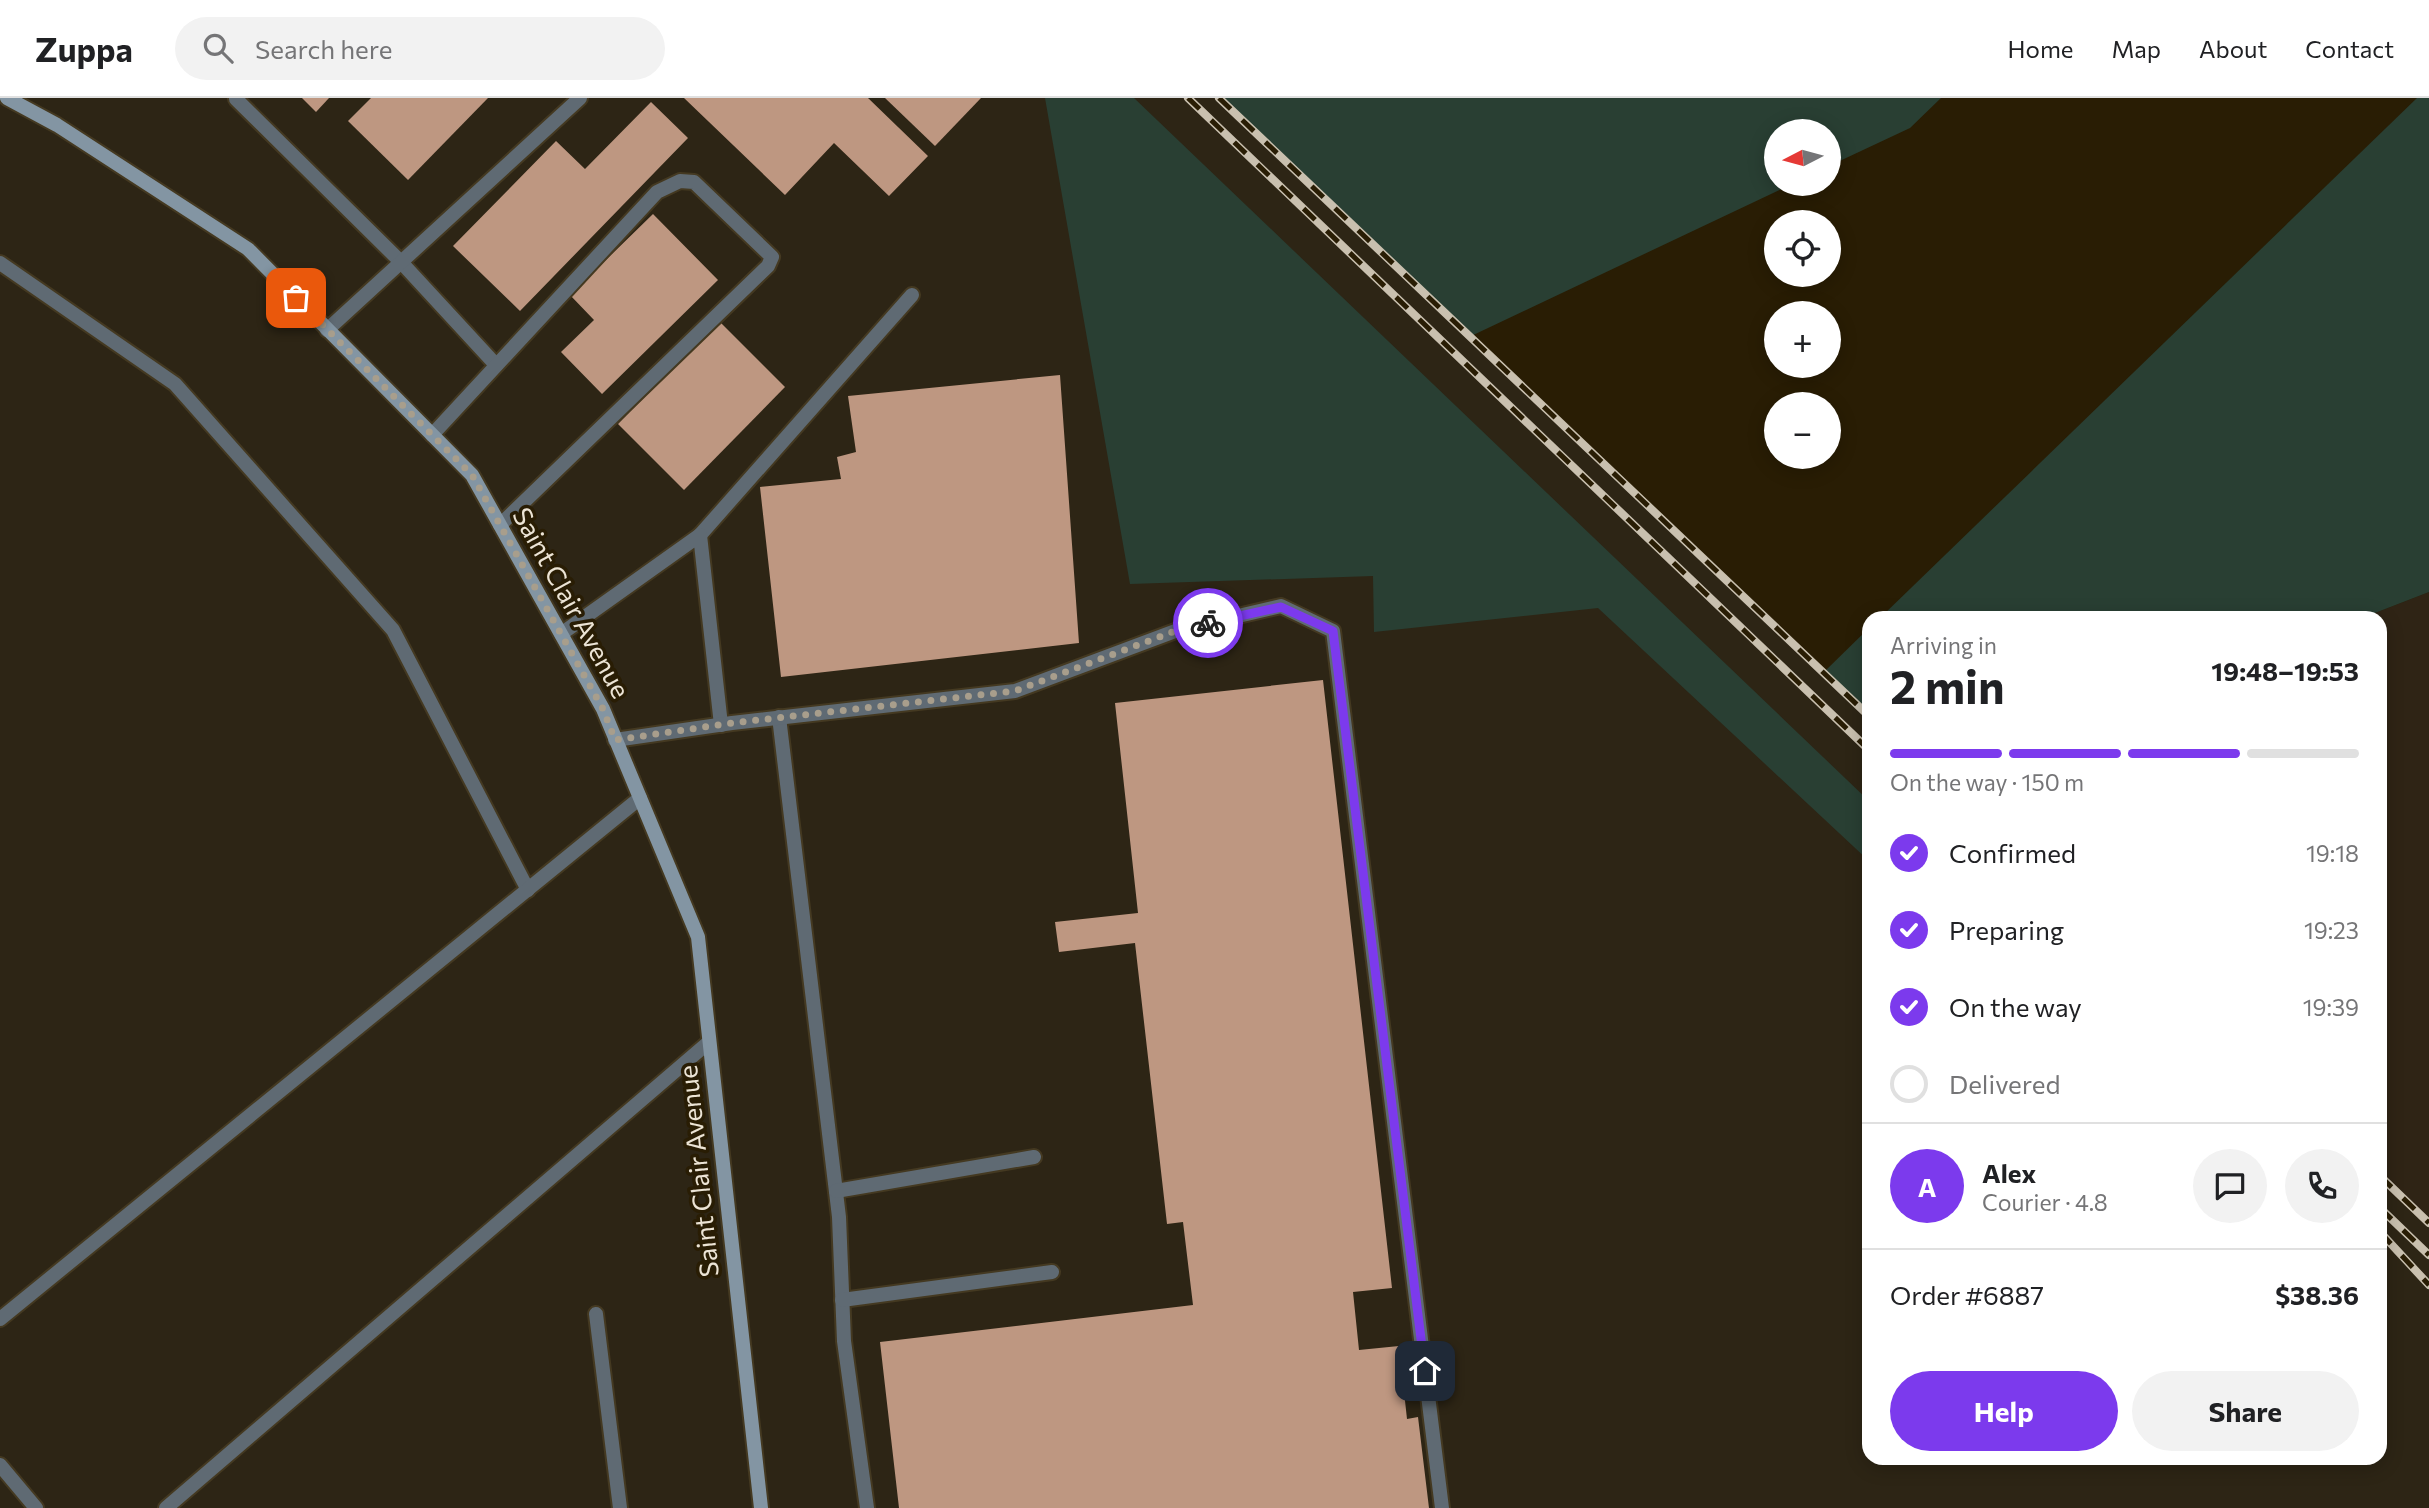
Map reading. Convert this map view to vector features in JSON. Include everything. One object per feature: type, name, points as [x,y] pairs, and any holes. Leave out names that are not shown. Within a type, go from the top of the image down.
[{"type":"street","name":"Saint Clair Avenue","points":[[7,98],[57,125],[248,249],[472,475],[603,709],[698,937],[761,1508]]},
{"type":"lane","points":[[327,330],[580,98]]},
{"type":"lane","points":[[236,99],[401,262],[496,365]]},
{"type":"lane","points":[[432,435],[657,192],[680,181],[694,182],[772,257],[768,266],[500,525]]},
{"type":"lane","points":[[0,263],[175,384],[393,630],[528,890]]},
{"type":"lane","points":[[561,634],[700,535],[912,295]]},
{"type":"lane","points":[[700,535],[720,724]]},
{"type":"lane","points":[[615,740],[720,724],[1015,691],[1178,630],[1281,607],[1333,631],[1442,1508]]},
{"type":"lane","points":[[779,717],[836,1191],[844,1341],[867,1508]]},
{"type":"lane","points":[[0,1319],[640,799]]},
{"type":"lane","points":[[166,1508],[709,1042]]},
{"type":"lane","points":[[836,1191],[1034,1157]]},
{"type":"lane","points":[[842,1300],[1052,1272]]},
{"type":"lane","points":[[596,1314],[620,1508]]},
{"type":"lane","points":[[0,1465],[36,1508]]},
{"type":"shaded area","points":[[0,98],[1219,98],[1862,710],[1862,1465],[2387,1465],[2387,1190],[2429,1228],[2429,1508],[0,1508]]},
{"type":"shaded area","points":[[2429,592],[2429,1228],[2387,1190],[2387,611],[2380,611]]},
{"type":"green space","points":[[1045,98],[1134,98],[1862,794],[1862,854],[1598,608],[1374,632],[1373,576],[1130,584]]},
{"type":"green space","points":[[1219,98],[1941,98],[1910,128],[1841,160],[1841,119],[1764,119],[1764,196],[1767,196],[1469,337]]},
{"type":"green space","points":[[2417,98],[2429,98],[2429,592],[2380,611],[1887,611]]},
{"type":"green space","points":[[1862,635],[1862,710],[1823,673]]},
{"type":"building","points":[[302,98],[329,98],[316,112]]},
{"type":"building","points":[[371,98],[488,98],[408,180],[348,121]]},
{"type":"building","points":[[684,98],[868,98],[928,156],[889,196],[834,143],[785,195]]},
{"type":"building","points":[[885,98],[981,98],[935,146]]},
{"type":"building","points":[[651,102],[688,138],[520,311],[453,246],[556,141],[585,169]]},
{"type":"building","points":[[653,214],[718,280],[602,394],[561,352],[594,320],[570,295]]},
{"type":"building","points":[[719,321],[785,387],[684,490],[618,424]]},
{"type":"building","points":[[1060,375],[1079,643],[781,677],[760,487],[841,479],[837,457],[856,452],[848,396]]},
{"type":"building","points":[[1323,680],[1392,1288],[1353,1292],[1359,1350],[1399,1346],[1407,1419],[1418,1417],[1429,1508],[899,1508],[880,1342],[1193,1305],[1183,1222],[1167,1224],[1135,943],[1059,952],[1055,922],[1138,913],[1115,703]]},
{"type":"railway","points":[[1188,98],[1862,743]]},
{"type":"railway","points":[[1219,98],[1862,709]]},
{"type":"railway","points":[[2387,1183],[2429,1223]]},
{"type":"railway","points":[[2387,1215],[2429,1255]]},
{"type":"railway","points":[[2387,1240],[2429,1285]]},
{"type":"way so far","points":[[296,298],[472,475],[603,709],[615,740],[732,723],[1015,691],[1178,630],[1208,623]]},
{"type":"route","points":[[1208,623],[1281,607],[1333,631],[1425,1371]]}]
